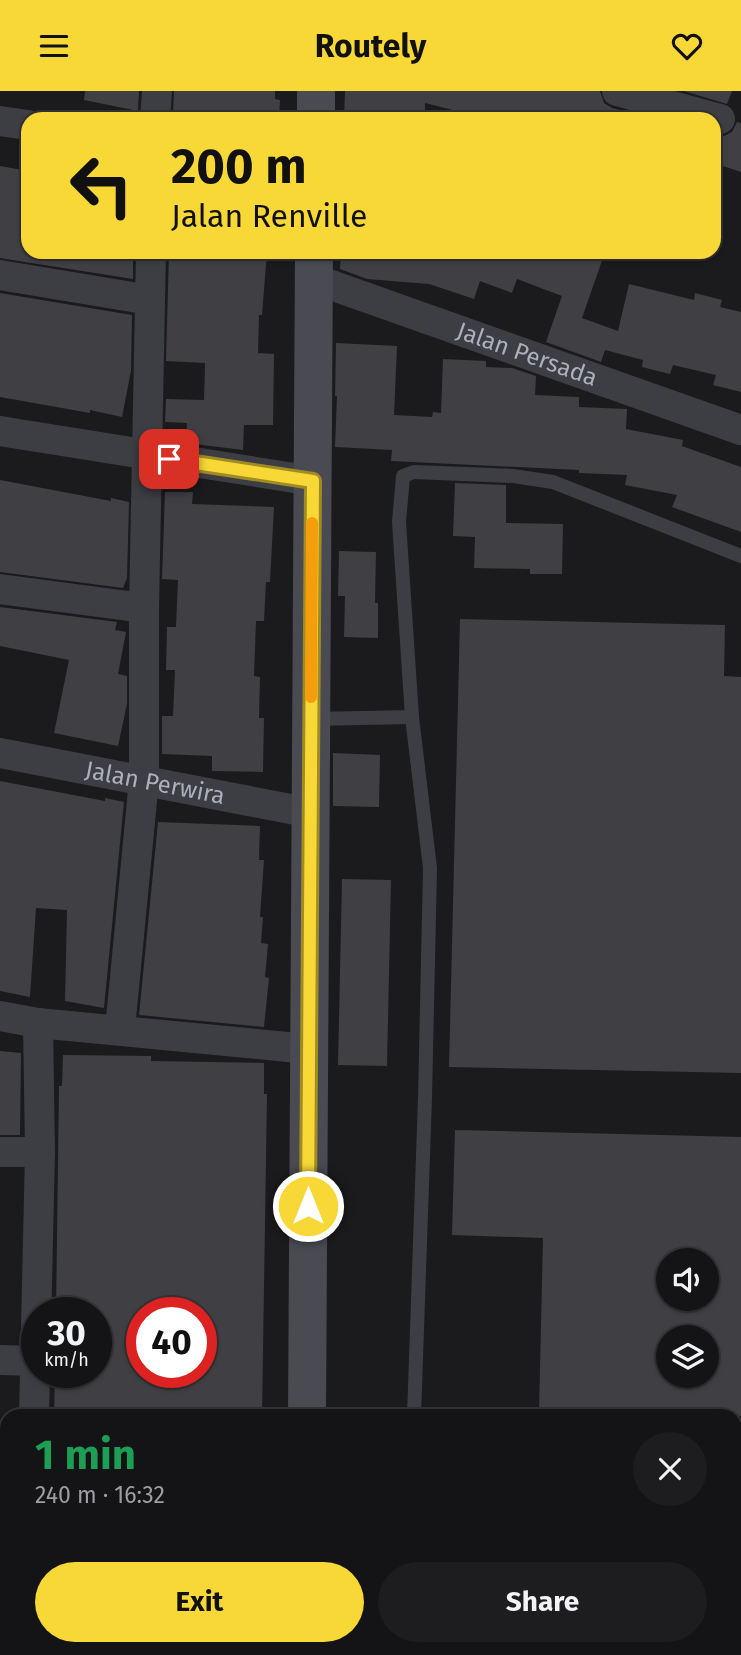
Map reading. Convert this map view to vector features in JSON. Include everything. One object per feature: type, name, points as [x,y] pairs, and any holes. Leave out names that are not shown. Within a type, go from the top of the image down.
[{"type":"street","points":[[155,112],[156,91]]},
{"type":"street","points":[[316,91],[316,112]]},
{"type":"street","points":[[617,91],[694,112]]},
{"type":"street","points":[[0,121],[21,124]]},
{"type":"street","points":[[120,1029],[144,780],[146,455],[151,259]]},
{"type":"street","points":[[307,1409],[314,266]]},
{"type":"street","name":"Jalan Persada","points":[[314,266],[741,430]]},
{"type":"street","points":[[0,275],[150,300]]},
{"type":"street","points":[[0,431],[313,481]]},
{"type":"street","points":[[0,589],[144,608]]},
{"type":"street","name":"Jalan Perwira","points":[[0,753],[311,813]]},
{"type":"street","points":[[0,1016],[38,1023],[309,1049]]},
{"type":"street","points":[[37,1297],[40,1152],[38,1023]]},
{"type":"street","points":[[0,1152],[40,1152]]},
{"type":"street","points":[[0,1360],[21,1361]]},
{"type":"street","points":[[34,1409],[35,1388]]},
{"type":"lane","points":[[414,1409],[430,868],[412,717],[399,522],[403,477],[414,472],[513,476],[553,482],[741,556]]},
{"type":"lane","points":[[311,719],[412,717]]},
{"type":"building","points":[[85,91],[139,91],[138,111],[84,100]]},
{"type":"building","points":[[174,91],[275,91],[275,99],[280,100],[279,112],[173,112]]},
{"type":"building","points":[[345,91],[600,91],[604,103],[627,112],[460,112],[425,103],[425,112],[344,112]]},
{"type":"building","points":[[684,91],[732,91],[727,104]]},
{"type":"building","points":[[737,122],[741,123],[741,172],[721,165],[721,136],[732,132]]},
{"type":"building","points":[[0,166],[21,170],[21,259],[133,259],[133,279],[0,258]]},
{"type":"building","points":[[169,259],[266,259],[262,315],[259,315],[258,353],[274,354],[273,425],[244,425],[243,450],[186,443],[187,423],[165,422],[166,399],[204,400],[205,363],[166,361]]},
{"type":"building","points":[[341,259],[603,259],[582,318],[618,331],[629,284],[694,300],[695,293],[722,300],[720,307],[741,312],[741,392],[713,385],[716,375],[673,365],[670,374],[642,367],[643,360],[605,350],[601,362],[546,342],[562,296],[517,279],[512,293],[480,281],[474,299],[429,284],[367,279],[340,269]]},
{"type":"building","points":[[0,293],[132,315],[131,371],[122,417],[0,397]]},
{"type":"building","points":[[336,343],[397,346],[394,415],[432,417],[433,412],[441,413],[443,359],[486,361],[486,367],[512,368],[536,376],[535,395],[579,397],[579,407],[627,409],[626,429],[683,440],[682,446],[741,467],[741,532],[672,507],[677,495],[625,485],[627,475],[579,473],[579,470],[391,461],[392,450],[335,447]]},
{"type":"building","points":[[0,480],[129,502],[127,578],[123,588],[0,572]]},
{"type":"building","points":[[455,483],[506,485],[506,523],[563,524],[562,574],[530,574],[530,569],[474,568],[475,537],[453,536]]},
{"type":"building","points":[[165,492],[193,492],[192,504],[274,507],[270,582],[266,582],[264,621],[256,621],[254,676],[260,677],[259,718],[264,718],[263,772],[212,771],[212,756],[162,754],[162,716],[173,716],[175,670],[166,670],[167,627],[176,627],[178,580],[162,579]]},
{"type":"building","points":[[339,551],[376,552],[375,603],[378,603],[378,638],[344,637],[345,596],[338,596]]},
{"type":"building","points":[[0,607],[117,622],[115,630],[126,632],[118,674],[127,676],[127,704],[118,746],[54,733],[69,660],[0,646]]},
{"type":"building","points":[[460,619],[725,625],[724,676],[741,677],[741,1073],[449,1067]]},
{"type":"building","points":[[333,753],[380,755],[379,807],[333,806]]},
{"type":"building","points":[[0,781],[105,801],[105,798],[124,802],[104,1008],[65,1001],[67,910],[36,908],[30,997],[0,991]]},
{"type":"building","points":[[158,822],[260,826],[259,860],[264,860],[261,943],[268,944],[265,977],[269,978],[264,1027],[139,1015]]},
{"type":"building","points":[[342,879],[391,880],[387,1066],[338,1065]]},
{"type":"building","points":[[0,1051],[21,1053],[20,1135],[0,1135]]},
{"type":"building","points":[[63,1055],[151,1056],[151,1061],[264,1063],[264,1094],[267,1094],[262,1409],[54,1409],[55,1388],[112,1388],[112,1297],[56,1297],[59,1086],[62,1086]]},
{"type":"building","points":[[455,1130],[741,1137],[741,1409],[539,1409],[543,1238],[452,1235]]},
{"type":"slow traffic","points":[[311,697],[312,523]]},
{"type":"route","points":[[169,459],[313,481],[308,1206]]}]
